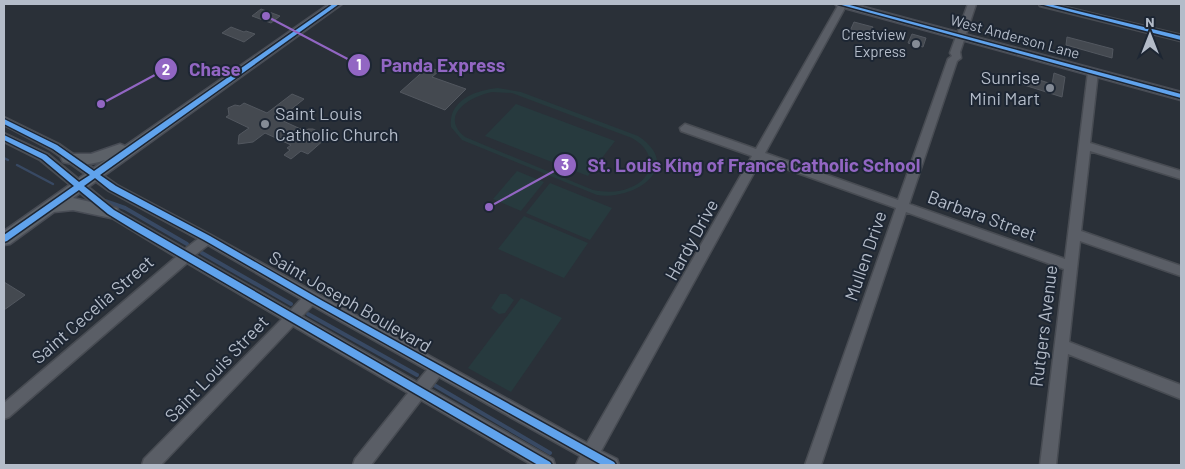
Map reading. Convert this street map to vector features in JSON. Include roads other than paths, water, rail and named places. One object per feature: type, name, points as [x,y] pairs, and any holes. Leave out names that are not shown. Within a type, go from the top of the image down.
[{"type":"main road","points":[[4,239],[336,4]]},
{"type":"main road","name":"West Anderson Lane","points":[[842,4],[1181,96]]},
{"type":"main road","points":[[68,158],[92,159],[146,139]]},
{"type":"main road","points":[[50,206],[73,204],[111,212]]},
{"type":"street","name":"Hardy Drive","points":[[587,460],[842,4]]},
{"type":"street","name":"Mullen Drive","points":[[813,465],[904,206],[972,4]]},
{"type":"street","points":[[1043,4],[1181,38]]},
{"type":"street","name":"Rutgers Avenue","points":[[1048,465],[1060,345],[1094,72]]},
{"type":"street","name":"Saint Joseph Boulevard","points":[[4,121],[47,143],[113,188],[207,238],[437,368],[587,460],[611,465]]},
{"type":"street","name":"Barbara Street","points":[[685,128],[760,153],[1070,266]]},
{"type":"street","points":[[4,137],[44,157],[111,212],[547,465]]},
{"type":"street","points":[[1086,146],[1181,175]]},
{"type":"street","points":[[1074,234],[1181,271]]},
{"type":"street","name":"Saint Cecelia Street","points":[[4,412],[207,238]]},
{"type":"street","name":"Saint Louis Street","points":[[150,465],[311,298]]},
{"type":"street","points":[[1060,345],[1181,392]]},
{"type":"street","points":[[361,465],[437,368]]},
{"type":"waterway","points":[[4,158],[8,160]]},
{"type":"waterway","points":[[17,165],[53,184]]},
{"type":"waterway","points":[[105,201],[125,208],[187,244]]},
{"type":"waterway","points":[[202,253],[291,304]]},
{"type":"waterway","points":[[308,314],[417,375]]},
{"type":"waterway","points":[[434,385],[550,453]]},
{"type":"place","name":"Panda Express","points":[[266,16]]},
{"type":"place","name":"Crestview Express","points":[[916,44]]},
{"type":"place","name":"Sunrise Mini Mart","points":[[1050,88]]},
{"type":"place","name":"Chase","points":[[101,104]]},
{"type":"place","name":"Saint Louis Catholic Church","points":[[265,124]]},
{"type":"place","name":"St. Louis King of France Catholic School","points":[[489,207]]}]
